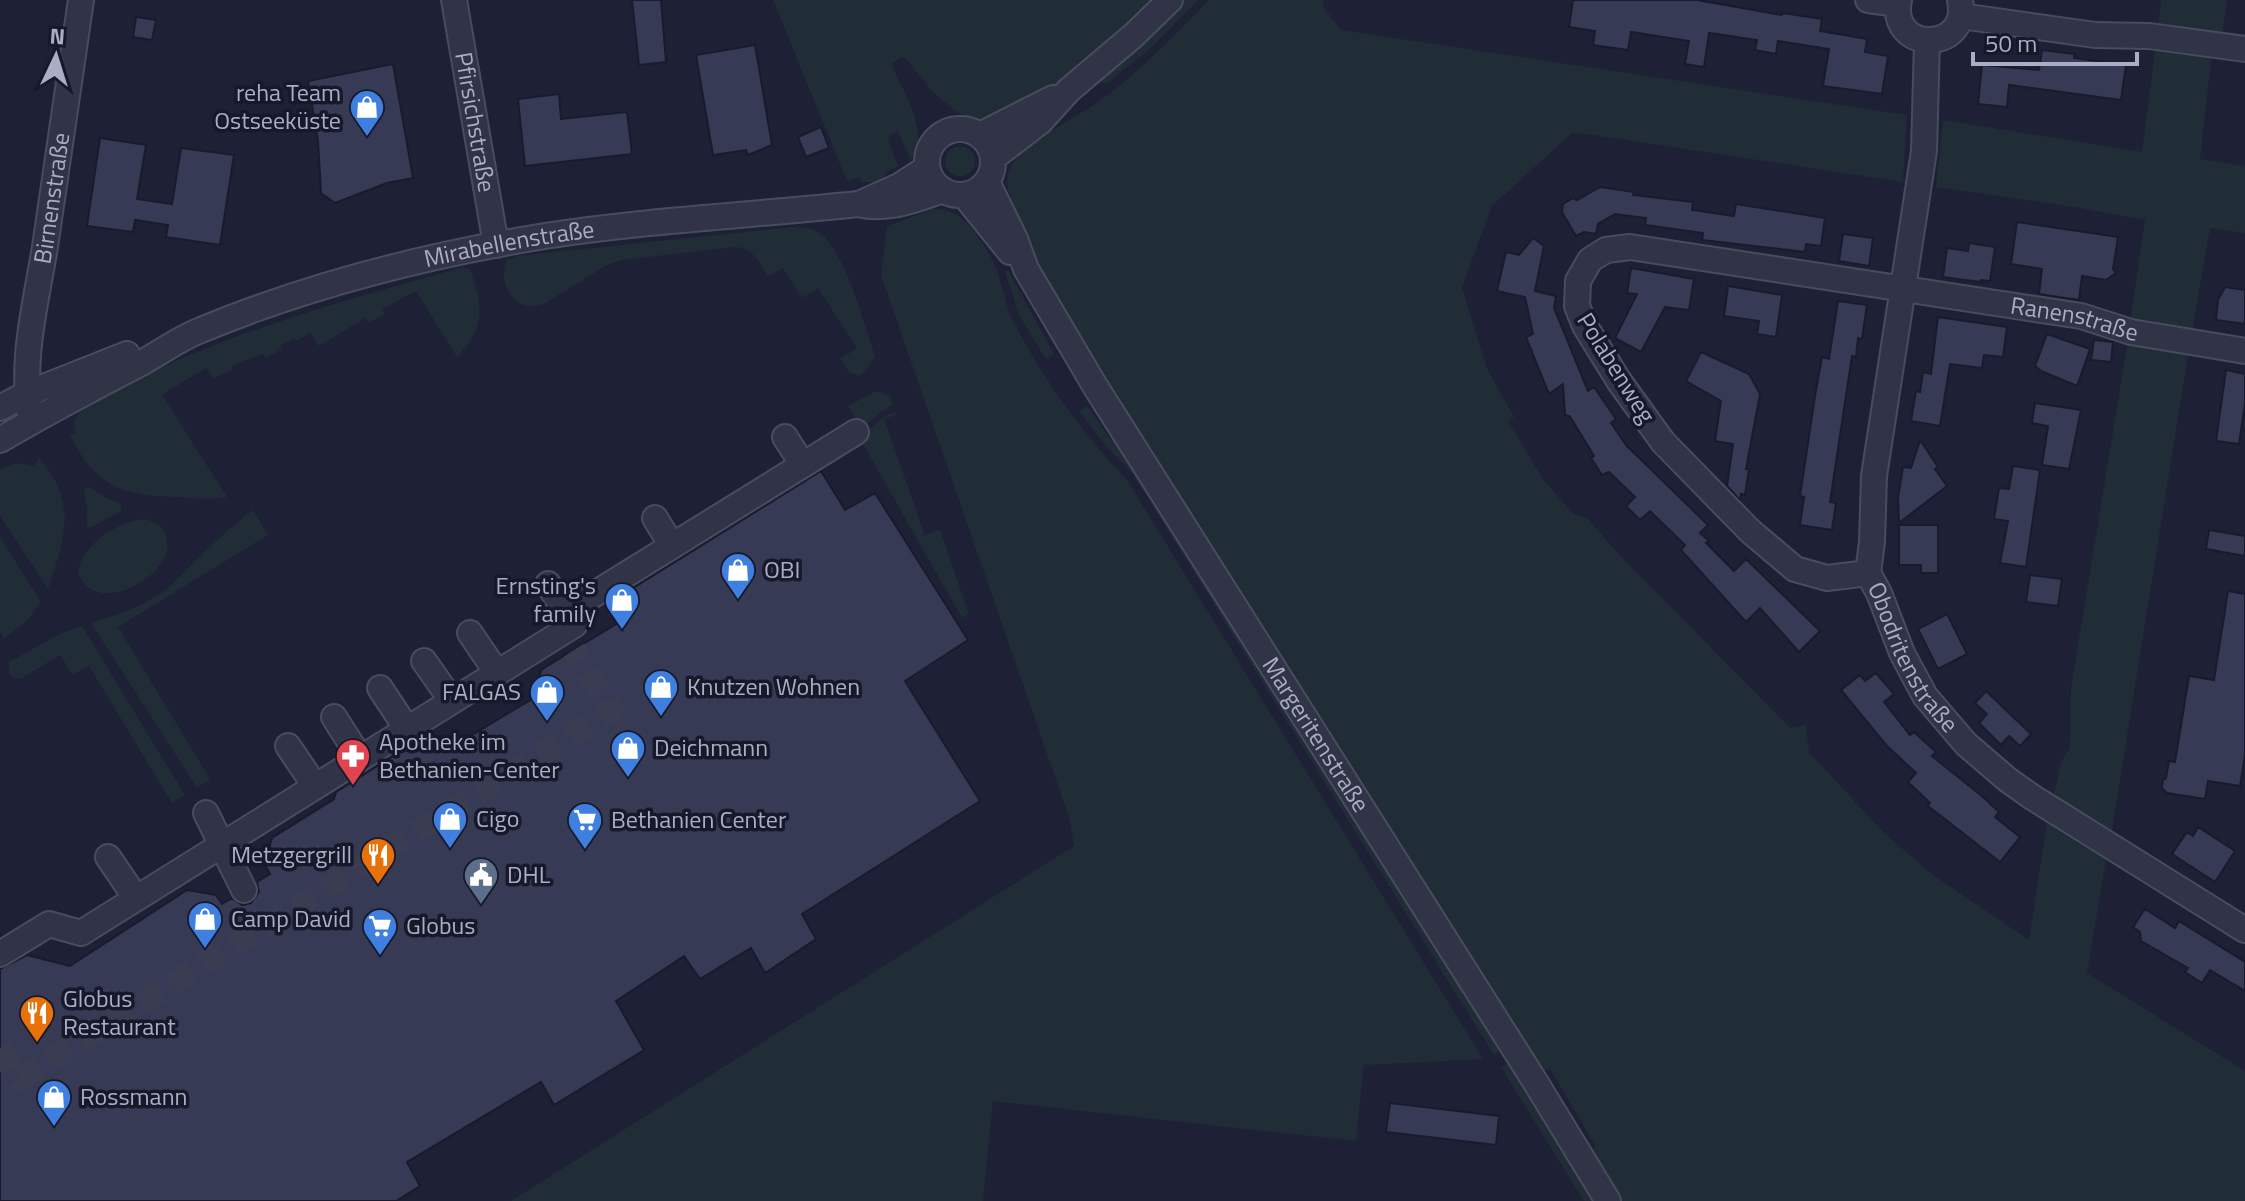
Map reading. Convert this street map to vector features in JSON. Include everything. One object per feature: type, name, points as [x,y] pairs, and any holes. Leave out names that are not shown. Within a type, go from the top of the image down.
[{"type":"street","name":"Birnenstraße","points":[[39,418],[26,394],[26,349],[40,278],[81,0]]},
{"type":"street","name":"Pfirsichstraße","points":[[454,0],[496,245]]},
{"type":"street","points":[[993,158],[1040,122],[1069,90],[1170,0]]},
{"type":"street","points":[[1868,0],[1899,2],[1902,25],[1917,39],[1927,41],[1945,37],[1957,25],[1960,8],[2095,35],[2149,36],[2245,49]]},
{"type":"street","name":"Obodritenstraße","points":[[1927,41],[1924,151],[1874,476],[1868,573],[1925,696],[1966,744],[2032,797],[2245,930]]},
{"type":"street","points":[[980,135],[1069,90]]},
{"type":"street","points":[[959,129],[980,135],[991,149],[993,158],[987,182],[973,193],[954,193],[930,177],[927,168],[929,150],[940,135],[959,129]]},
{"type":"street","name":"Mirabellenstraße","points":[[0,440],[172,343],[239,315],[351,277],[496,245],[563,234],[858,204],[899,186],[927,168]]},
{"type":"street","name":"Margeritenstraße","points":[[987,182],[1026,269],[1095,386],[1608,1201]]},
{"type":"street","name":"Mirabellenstraße","points":[[858,204],[876,208],[896,206],[954,193]]},
{"type":"street","name":"Margeritenstraße","points":[[954,193],[1026,269]]},
{"type":"street","name":"Polabenweg","points":[[1868,573],[1842,578],[1809,574],[1783,561],[1750,531],[1663,442],[1619,381],[1579,315],[1576,290],[1585,266],[1598,254],[1630,247],[1903,289]]},
{"type":"street","name":"Ranenstraße","points":[[1903,289],[2081,316],[2131,332],[2245,351]]},
{"type":"street","name":"Mirabellenstraße","points":[[0,408],[26,394],[142,349],[172,343]]},
{"type":"street","points":[[0,954],[49,924],[81,933],[497,673],[570,636],[580,603],[856,432]]},
{"type":"street","points":[[785,437],[803,465]]},
{"type":"street","points":[[655,518],[683,541]]},
{"type":"street","points":[[548,584],[570,636]]},
{"type":"street","points":[[470,633],[497,673]]},
{"type":"street","points":[[424,661],[452,701]]},
{"type":"street","points":[[380,688],[407,729]]},
{"type":"street","points":[[334,717],[360,758]]},
{"type":"street","points":[[288,746],[315,786]]},
{"type":"street","points":[[206,813],[244,890]]},
{"type":"street","points":[[108,857],[136,898]]},
{"type":"shaded area","points":[[773,0],[1154,0],[1131,24],[1046,93],[986,121],[954,110],[901,57],[892,67],[914,114],[918,138],[916,150],[911,160],[898,132],[887,137],[898,166],[885,173],[884,178],[862,182],[859,177],[847,181]]},
{"type":"shaded area","points":[[1184,0],[1198,0],[1150,49],[1106,84],[1097,80]]},
{"type":"shaded area","points":[[1209,0],[1323,0],[1324,8],[1341,30],[1907,115],[1903,182],[1573,132],[1492,206],[1462,287],[1487,369],[1514,417],[1508,421],[1544,481],[1575,515],[1587,518],[1790,728],[1806,725],[1809,752],[1883,832],[1933,875],[2029,940],[2048,816],[2107,853],[2087,973],[2245,1071],[2245,1201],[1620,1201],[1591,1150],[1596,1147],[1550,1069],[1541,1072],[1031,260],[1009,211],[1015,207],[1008,189],[1009,172],[1022,153],[1119,86]]},
{"type":"shaded area","points":[[2161,0],[2227,0],[2222,37],[2158,27]]},
{"type":"shaded area","points":[[2156,44],[2212,52],[2200,159],[2245,166],[2245,233],[2210,228],[2192,332],[2130,323],[2145,220],[1936,187],[1943,120],[2142,152]]},
{"type":"shaded area","points":[[960,146],[966,147],[974,155],[974,167],[966,175],[960,176],[954,175],[946,167],[945,161],[946,155],[954,147]]},
{"type":"shaded area","points":[[933,209],[958,216],[978,236],[996,268],[1013,321],[1037,364],[1079,424],[1127,480],[1483,1059],[1364,1065],[1356,1141],[993,1101],[983,1201],[511,1201],[1074,846],[1070,820],[881,275],[887,226]]},
{"type":"shaded area","points":[[792,227],[819,232],[831,245],[847,275],[875,356],[859,376],[849,372],[840,359],[857,348],[818,288],[802,298],[783,268],[768,276],[755,257],[742,248],[622,260],[609,264],[542,305],[524,305],[517,301],[504,279],[506,261],[516,256]]},
{"type":"shaded area","points":[[463,267],[470,269],[478,294],[479,316],[473,336],[457,357],[416,291],[382,309],[385,314],[369,323],[365,318],[319,346],[310,333],[296,341],[294,338],[266,358],[263,354],[231,366],[232,370],[214,378],[206,368],[162,395],[227,497],[156,496],[112,485],[90,467],[70,436],[76,432],[74,422],[80,410],[172,363],[267,326]]},
{"type":"shaded area","points":[[1008,270],[1054,354],[1046,359],[1020,317],[1005,272]]},
{"type":"shaded area","points":[[2128,340],[2189,349],[2111,836],[2053,799],[2061,762],[2070,748],[2071,688]]},
{"type":"shaded area","points":[[874,392],[891,397],[892,406],[853,432],[810,449],[856,419],[848,406]]},
{"type":"shaded area","points":[[1087,406],[1109,437],[1128,455],[1502,1049],[1494,1055],[1133,474],[1079,411]]},
{"type":"shaded area","points":[[895,412],[898,414],[884,419],[925,535],[940,530],[969,614],[962,618],[859,437],[885,417]]},
{"type":"shaded area","points":[[39,458],[59,490],[63,506],[63,537],[48,589],[0,516],[0,469],[16,463],[34,466]]},
{"type":"shaded area","points":[[88,486],[121,504],[121,511],[90,528],[87,526],[84,489]]},
{"type":"shaded area","points":[[253,510],[268,535],[118,627],[210,779],[197,788],[91,623],[133,608],[161,593]]},
{"type":"shaded area","points":[[147,519],[163,528],[167,539],[166,555],[157,569],[146,579],[121,591],[95,591],[85,584],[78,572],[94,543],[125,524]]},
{"type":"shaded area","points":[[0,537],[41,602],[28,619],[4,639],[0,632]]},
{"type":"shaded area","points":[[82,626],[185,795],[172,803],[89,666],[73,675],[60,655],[20,679],[9,674],[9,662],[62,633]]},
{"type":"shaded area","points":[[1508,1063],[1591,1201],[1584,1201],[1501,1067]]},
{"type":"building","points":[[632,0],[661,0],[666,62],[639,65]]},
{"type":"building","points":[[1573,0],[1697,0],[1822,19],[1820,31],[1867,39],[1865,52],[1888,56],[1882,94],[1823,86],[1829,49],[1778,41],[1776,54],[1755,50],[1757,40],[1709,33],[1704,67],[1685,64],[1689,41],[1631,32],[1628,50],[1593,45],[1595,31],[1569,27]]},
{"type":"building","points":[[136,17],[156,20],[152,40],[133,37]]},
{"type":"building","points":[[755,45],[772,145],[748,155],[746,150],[713,155],[696,55]]},
{"type":"building","points":[[2042,50],[2126,65],[2121,100],[2009,85],[2007,107],[1978,104],[1982,65],[2039,70]]},
{"type":"building","points":[[393,64],[413,178],[387,183],[335,203],[321,193],[318,141],[308,81]]},
{"type":"building","points":[[559,94],[561,119],[627,112],[632,154],[525,166],[518,99]]},
{"type":"building","points":[[821,127],[829,148],[806,157],[798,137]]},
{"type":"building","points":[[100,138],[146,145],[137,199],[172,204],[181,148],[234,155],[220,245],[166,237],[168,225],[135,220],[133,232],[87,226]]},
{"type":"building","points":[[1600,187],[1634,192],[1633,195],[1693,202],[1692,210],[1734,216],[1736,204],[1825,218],[1821,246],[1806,244],[1805,252],[1702,240],[1703,233],[1645,225],[1646,218],[1615,214],[1598,224],[1596,234],[1584,232],[1576,236],[1562,212],[1563,204]]},
{"type":"building","points":[[2017,222],[2118,237],[2113,269],[2116,273],[2106,280],[2082,276],[2079,300],[2039,294],[2042,269],[2011,264]]},
{"type":"building","points":[[1843,234],[1873,238],[1869,266],[1839,261]]},
{"type":"building","points":[[1533,238],[1544,246],[1535,291],[1556,296],[1554,308],[1588,391],[1594,387],[1616,419],[1611,423],[1626,445],[1708,525],[1700,533],[1709,541],[1706,543],[1734,571],[1746,559],[1820,631],[1799,652],[1760,608],[1746,622],[1681,550],[1685,545],[1650,511],[1640,520],[1626,506],[1635,497],[1609,472],[1602,475],[1574,423],[1565,415],[1563,384],[1549,394],[1526,337],[1533,334],[1525,297],[1497,291],[1506,252],[1519,255]]},
{"type":"building","points":[[1969,243],[1995,247],[1990,281],[1943,277],[1947,248],[1968,251]]},
{"type":"building","points":[[1631,268],[1694,279],[1689,310],[1665,307],[1641,352],[1615,338],[1637,294],[1627,293]]},
{"type":"building","points":[[1728,286],[1782,295],[1776,337],[1757,334],[1759,321],[1724,316]]},
{"type":"building","points":[[2225,287],[2245,290],[2245,324],[2216,320],[2218,300]]},
{"type":"building","points":[[1838,301],[1867,305],[1862,339],[1858,338],[1856,357],[1852,356],[1830,502],[1836,503],[1832,530],[1800,525],[1804,497],[1800,496],[1822,357],[1829,359]]},
{"type":"building","points":[[1938,317],[2007,327],[2003,357],[1984,355],[1982,368],[1950,364],[1940,426],[1911,421],[1923,372],[1931,374]]},
{"type":"building","points":[[2047,334],[2090,349],[2077,386],[2035,366]]},
{"type":"building","points":[[2094,340],[2113,342],[2111,362],[2091,360]]},
{"type":"building","points":[[1701,352],[1749,374],[1760,394],[1746,469],[1749,469],[1745,495],[1741,494],[1740,500],[1727,486],[1733,444],[1715,441],[1721,401],[1686,381]]},
{"type":"building","points":[[2226,370],[2245,374],[2245,403],[2239,444],[2216,441]]},
{"type":"building","points":[[2035,403],[2081,410],[2069,469],[2042,465],[2048,426],[2032,423]]},
{"type":"building","points":[[1920,440],[1947,486],[1899,523],[1898,498],[1903,467],[1911,468]]},
{"type":"building","points":[[2013,466],[2040,470],[2026,567],[2000,563],[2008,521],[1994,519],[1999,488],[2009,489]]},
{"type":"building","name":"Bethanien Center","points":[[821,471],[845,510],[875,493],[968,640],[905,681],[980,801],[802,914],[816,939],[765,973],[751,948],[700,979],[684,956],[616,1001],[644,1050],[554,1105],[541,1082],[407,1162],[420,1186],[396,1201],[0,1201],[0,969],[27,955],[70,966],[187,890],[216,895],[222,904],[232,898],[242,905],[251,903],[259,892],[257,882],[270,874],[265,865],[272,838],[334,799],[336,792],[420,739],[438,742],[444,752],[535,697],[541,670],[626,618],[614,600]]},
{"type":"building","points":[[1899,525],[1938,525],[1938,573],[1921,573],[1921,565],[1899,565]]},
{"type":"building","points":[[2209,530],[2245,536],[2245,556],[2206,549]]},
{"type":"building","points":[[2030,575],[2062,579],[2058,606],[2026,602]]},
{"type":"building","points":[[2228,591],[2245,594],[2245,755],[2240,786],[2208,781],[2205,799],[2167,793],[2162,788],[2163,780],[2169,761],[2175,762],[2189,676],[2214,680]]},
{"type":"building","points":[[1947,614],[1967,654],[1938,669],[1918,629]]},
{"type":"building","points":[[1876,673],[1894,694],[1884,702],[1910,735],[1914,732],[1936,752],[1932,756],[1983,797],[1999,812],[1995,817],[2020,837],[2000,862],[1928,806],[1930,803],[1908,782],[1916,773],[1886,745],[1841,690],[1860,675],[1865,681]]},
{"type":"building","points":[[1986,691],[2031,734],[2020,746],[2009,736],[2001,745],[1979,723],[1987,714],[1975,703]]},
{"type":"building","points":[[2198,827],[2235,851],[2215,882],[2172,854],[2187,832],[2193,836]]},
{"type":"building","points":[[2145,909],[2175,928],[2179,921],[2245,962],[2245,991],[2210,970],[2202,983],[2185,972],[2188,968],[2141,941],[2140,932],[2133,927]]},
{"type":"building","points":[[1390,1103],[1499,1116],[1496,1145],[1386,1132]]},
{"type":"tunnel","points":[[0,1048],[19,1079],[612,710],[574,650]]},
{"type":"place","name":"reha Team Ostseeküste","points":[[367,138]]},
{"type":"place","name":"OBI","points":[[738,601]]},
{"type":"place","name":"Ernsting's family","points":[[622,631]]},
{"type":"place","name":"Knutzen Wohnen","points":[[661,718]]},
{"type":"place","name":"FALGAS","points":[[547,723]]},
{"type":"place","name":"Deichmann","points":[[628,779]]},
{"type":"place","name":"Apotheke im Bethanien-Center","points":[[353,787]]},
{"type":"place","name":"Cigo","points":[[450,850]]},
{"type":"place","name":"Bethanien Center","points":[[585,851]]},
{"type":"place","name":"Metzgergrill","points":[[378,886]]},
{"type":"place","name":"DHL","points":[[481,906]]},
{"type":"place","name":"Camp David","points":[[205,950]]},
{"type":"place","name":"Globus","points":[[380,957]]},
{"type":"place","name":"Globus Restaurant","points":[[37,1044]]},
{"type":"place","name":"Rossmann","points":[[54,1128]]}]
